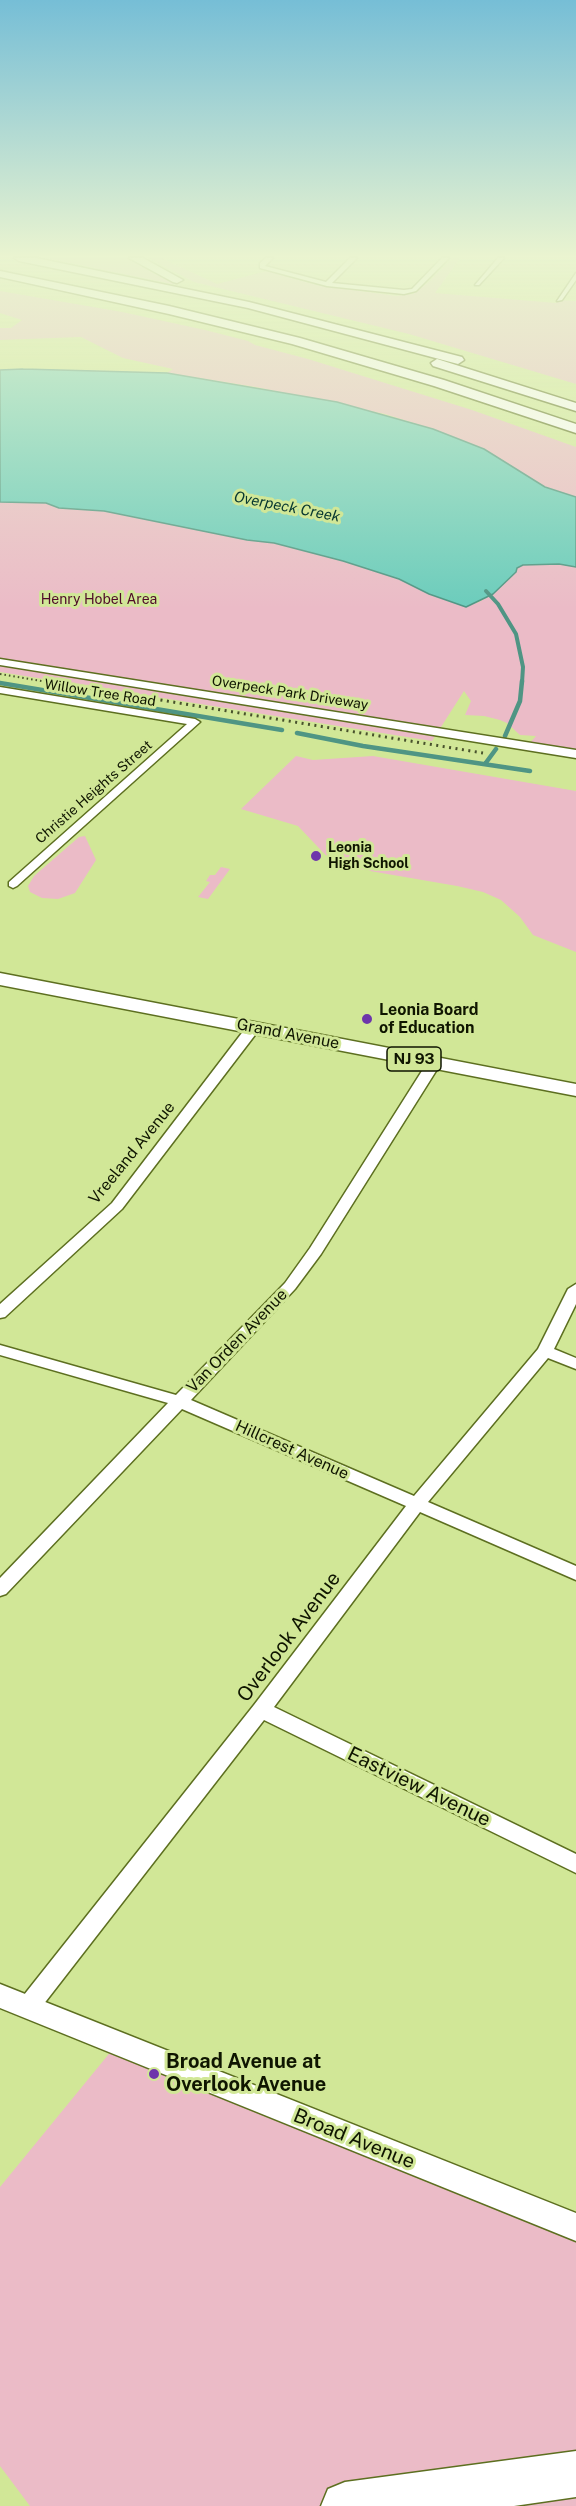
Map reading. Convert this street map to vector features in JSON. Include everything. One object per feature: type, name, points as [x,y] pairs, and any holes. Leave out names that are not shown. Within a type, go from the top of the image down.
[{"type":"highway","points":[[411,375],[576,429]]},
{"type":"highway","points":[[444,375],[576,419]]},
{"type":"highway","points":[[476,375],[576,407]]},
{"type":"highway","points":[[504,375],[576,397]]},
{"type":"highway","points":[[345,2506],[576,2474]]},
{"type":"main road","name":"Grand Avenue","points":[[0,979],[576,1090]]},
{"type":"street","name":"Overpeck Park Driveway","points":[[0,662],[576,754]]},
{"type":"street","name":"Willow Tree Road","points":[[0,690],[195,722]]},
{"type":"street","name":"Christie Heights Street","points":[[13,884],[195,722]]},
{"type":"street","name":"Vreeland Avenue","points":[[0,1313],[117,1206],[253,1028]]},
{"type":"street","name":"Van Orden Avenue","points":[[0,1589],[290,1286],[316,1251],[434,1063]]},
{"type":"street","name":"Overlook Avenue","points":[[28,2007],[418,1505],[545,1351],[576,1289]]},
{"type":"street","name":"Hillcrest Avenue","points":[[0,1350],[179,1401],[576,1574]]},
{"type":"street","points":[[545,1351],[576,1364]]},
{"type":"street","name":"Eastview Avenue","points":[[261,1710],[576,1864]]},
{"type":"street","name":"Broad Avenue","points":[[0,1996],[576,2227]]},
{"type":"green space","points":[[179,375],[359,375],[472,410],[576,447],[576,497],[545,487],[484,449],[433,429],[385,414],[256,387]]},
{"type":"green space","points":[[546,375],[576,375],[576,384]]},
{"type":"green space","name":"Henry Hobel Area","points":[[0,502],[46,503],[59,508],[104,511],[247,540],[274,543],[343,561],[399,579],[413,586],[477,603],[493,594],[516,572],[517,568],[523,565],[559,564],[576,567],[576,754],[527,746],[536,736],[520,735],[500,720],[465,715],[471,701],[464,691],[432,741],[0,672]]},
{"type":"green space","points":[[296,756],[313,760],[373,756],[576,791],[576,952],[533,935],[520,917],[501,900],[483,892],[335,865],[298,826],[241,809]]},
{"type":"green space","points":[[85,836],[96,860],[75,893],[58,899],[42,898],[30,892],[28,886],[34,876],[79,837]]},
{"type":"green space","points":[[221,867],[230,869],[208,899],[198,897],[210,882],[206,881],[210,875],[215,875]]},
{"type":"green space","points":[[117,2044],[576,2227],[576,2506],[30,2506],[0,2466],[0,2187]]},
{"type":"water","name":"Overpeck Creek","points":[[0,375],[178,375],[337,402],[433,429],[484,449],[545,487],[576,497],[576,567],[559,564],[523,565],[517,568],[516,572],[493,594],[466,607],[429,594],[399,579],[274,543],[247,540],[104,511],[59,508],[46,503],[0,502]]},
{"type":"waterway","points":[[486,591],[498,604],[516,634],[523,667],[522,683]]},
{"type":"waterway","points":[[505,736],[520,701],[522,681]]},
{"type":"waterway","points":[[0,683],[282,730]]},
{"type":"waterway","points":[[297,733],[363,746],[530,771]]},
{"type":"waterway","points":[[485,764],[496,749]]},
{"type":"railway","points":[[0,674],[54,683]]},
{"type":"railway","points":[[45,681],[483,753]]},
{"type":"place","name":"Leonia High School","points":[[316,856]]},
{"type":"place","name":"Leonia Board of Education","points":[[367,1019]]},
{"type":"place","name":"Broad Avenue at Overlook Avenue","points":[[154,2074]]}]
